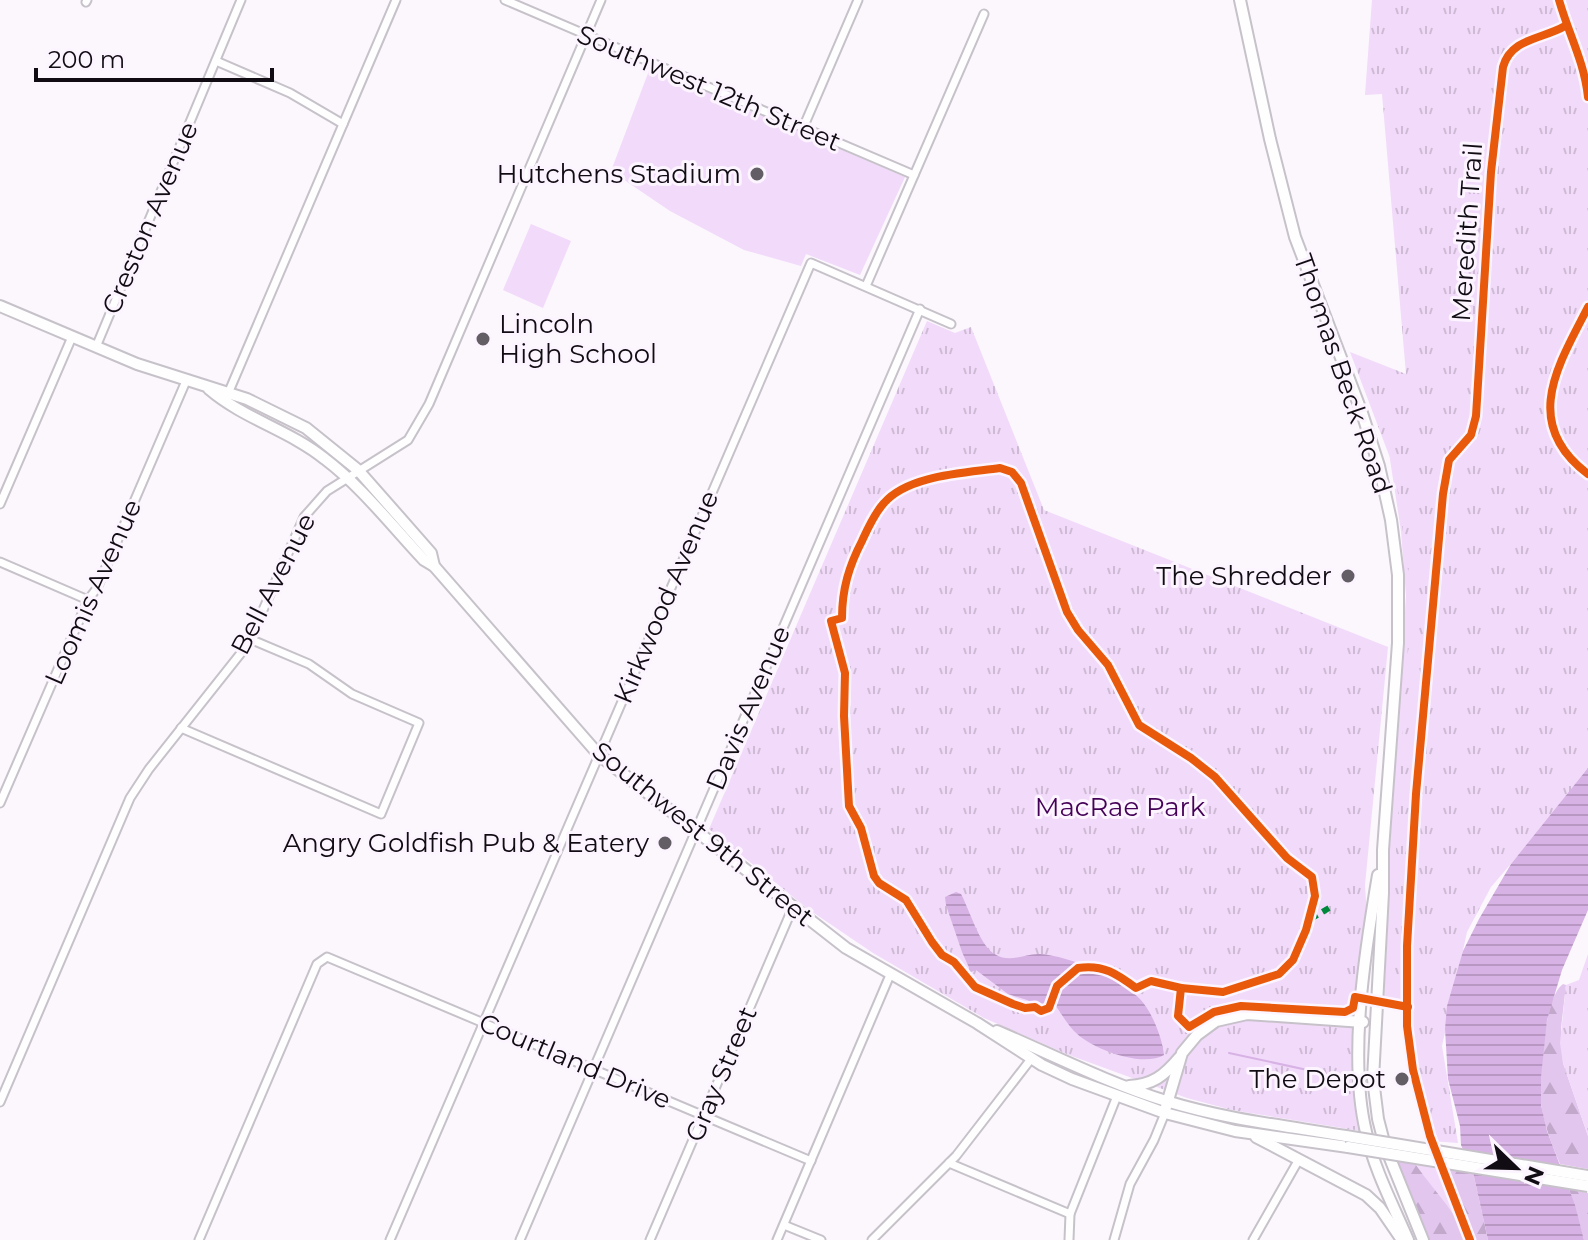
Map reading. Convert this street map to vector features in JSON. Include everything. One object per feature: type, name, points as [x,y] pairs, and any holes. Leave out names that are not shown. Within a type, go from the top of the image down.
[{"type":"main road","name":"Thomas Beck Road","points":[[1240,0],[1295,237],[1362,413],[1379,466],[1391,520],[1398,575],[1398,643],[1383,850],[1373,1079],[1381,1132],[1423,1240]]},
{"type":"main road","name":"Southwest 9th Street","points":[[0,306],[96,347],[227,397],[277,412],[306,428],[358,470],[431,553],[434,566]]},
{"type":"main road","name":"Southwest 9th Street","points":[[227,397],[301,442],[347,478],[424,560],[434,566],[599,755],[846,948],[977,1023],[1031,1059],[1117,1096],[1588,1186]]},
{"type":"main road","name":"Thomas Beck Road","points":[[1383,850],[1365,967],[1358,1075],[1366,1133],[1405,1240]]},
{"type":"main road","points":[[1105,1079],[1124,1086],[1144,1085],[1166,1073],[1209,1025],[1236,1015],[1376,1022]]},
{"type":"main road","name":"Southwest 9th Street","points":[[977,1023],[1166,1107],[1247,1133],[1347,1142],[1588,1176]]},
{"type":"main road","points":[[1166,1107],[1182,1053]]},
{"type":"main road","points":[[1247,1133],[1366,1195],[1405,1240]]},
{"type":"street","name":"Creston Avenue","points":[[96,347],[241,0]]},
{"type":"street","points":[[227,397],[396,0]]},
{"type":"street","name":"Southwest 12th Street","points":[[505,0],[914,175]]},
{"type":"street","name":"Bell Avenue","points":[[0,1102],[130,798],[250,639],[298,526],[319,499],[358,470],[408,440],[429,404],[601,0]]},
{"type":"street","points":[[803,128],[858,0]]},
{"type":"street","points":[[951,324],[866,286],[984,14]]},
{"type":"street","points":[[216,61],[301,99],[343,124]]},
{"type":"street","name":"Kirkwood Avenue","points":[[390,1240],[811,263],[866,286]]},
{"type":"street","name":"Davis Avenue","points":[[520,1240],[920,309]]},
{"type":"street","name":"Creston Avenue","points":[[0,504],[72,337]]},
{"type":"street","name":"Loomis Avenue","points":[[0,803],[186,381]]},
{"type":"street","points":[[0,562],[88,600]]},
{"type":"street","points":[[181,728],[381,814],[419,723],[352,694],[309,664],[250,639]]},
{"type":"street","name":"Gray Street","points":[[650,1240],[793,907]]},
{"type":"street","name":"Courtland Drive","points":[[199,1240],[317,964],[327,957],[811,1161]]},
{"type":"street","points":[[777,1240],[890,975]]},
{"type":"street","points":[[872,1240],[949,1163],[1031,1059]]},
{"type":"street","points":[[1069,1240],[1070,1214],[1117,1096]]},
{"type":"street","points":[[1114,1240],[1130,1184],[1154,1140],[1166,1107]]},
{"type":"street","points":[[1253,1240],[1298,1161]]},
{"type":"street","points":[[949,1163],[1070,1214]]},
{"type":"street","points":[[784,1225],[821,1240]]},
{"type":"green space","points":[[1372,0],[1588,0],[1588,774],[1491,887],[1467,932],[1442,1046],[1458,1143],[1431,1141],[1412,1070],[1405,1011],[1382,1006],[1388,985],[1411,593],[1395,471],[1350,352],[1406,374],[1382,94],[1365,95]]},
{"type":"green space","name":"Hutchens Stadium","points":[[650,68],[905,177],[860,275],[806,254],[801,266],[744,250],[670,211],[611,171]]},
{"type":"green space","points":[[531,224],[571,241],[543,308],[503,290]]},
{"type":"green space","name":"MacRae Park","points":[[927,321],[955,333],[971,327],[1044,510],[1388,647],[1365,885],[1367,917],[1362,955],[1361,1131],[1232,1110],[1187,1098],[1069,1055],[984,1018],[873,953],[808,909],[709,829]]},
{"type":"green space","points":[[1447,444],[1403,1003],[1384,999],[1388,861],[1406,596],[1401,531],[1389,453]]},
{"type":"green space","points":[[1588,954],[1588,1136],[1563,1063],[1560,1043],[1566,985],[1579,980]]},
{"type":"green space","points":[[1563,984],[1566,985],[1561,1028],[1563,1063],[1588,1136],[1588,1169],[1560,1164],[1541,1104],[1547,1022],[1556,992]]},
{"type":"green space","points":[[1396,1159],[1414,1162],[1450,1209],[1468,1240],[1429,1240]]},
{"type":"green space","points":[[1414,1162],[1438,1166],[1459,1220],[1436,1194]]},
{"type":"green space","points":[[1445,1167],[1473,1172],[1488,1240],[1473,1240]]},
{"type":"green space","points":[[1569,1189],[1588,1193],[1588,1240],[1584,1240]]},
{"type":"shaded area","points":[[1588,768],[1588,910],[1562,970],[1547,1020],[1541,1077],[1541,1105],[1547,1131],[1575,1205],[1584,1240],[1488,1240],[1473,1172],[1461,1145],[1460,1126],[1448,1079],[1447,1006],[1463,951],[1511,864]]},
{"type":"shaded area","points":[[956,892],[961,894],[979,934],[993,953],[1005,958],[1040,954],[1065,959],[1107,976],[1131,991],[1152,1018],[1164,1055],[1130,1058],[1104,1050],[1074,1031],[1048,995],[1043,1008],[1008,994],[976,970],[971,972],[946,905],[945,897]]},
{"type":"waterway","points":[[1229,1053],[1335,1076]]},
{"type":"marked path","points":[[1307,921],[1329,908]]},
{"type":"cycle path","points":[[1559,0],[1580,60],[1588,97]]},
{"type":"cycle path","name":"Meredith Trail","points":[[1470,1240],[1430,1136],[1413,1070],[1407,1026],[1407,946],[1416,794],[1443,494],[1449,460],[1471,435],[1476,416],[1491,172],[1503,67],[1507,57],[1520,45],[1565,26]]},
{"type":"cycle path","points":[[1588,307],[1557,371],[1550,414],[1555,434],[1567,455],[1588,474]]},
{"type":"cycle path","points":[[1000,468],[1012,472],[1021,483],[1067,612],[1108,665],[1139,725],[1215,777],[1287,858],[1312,877],[1315,896],[1306,930],[1293,960],[1279,974],[1223,992],[1151,981],[1136,988],[1109,971],[1095,967],[1078,968],[1057,986],[1049,1008],[1041,1011],[1035,1007],[1025,1008],[975,987],[954,962],[942,955],[906,900],[879,883],[874,876],[861,828],[849,806],[845,673],[831,621],[842,618],[850,569],[857,550],[884,503],[907,486],[922,481],[1000,468]]},
{"type":"cycle path","points":[[1181,988],[1178,1016],[1189,1027],[1214,1012],[1241,1006],[1345,1012],[1353,1008],[1355,997],[1408,1007]]},
{"type":"place","name":"Hutchens Stadium","points":[[757,174]]},
{"type":"place","name":"Lincoln High School","points":[[483,339]]},
{"type":"place","name":"The Shredder","points":[[1348,576]]},
{"type":"place","name":"Angry Goldfish Pub & Eatery","points":[[665,843]]},
{"type":"place","name":"The Depot","points":[[1402,1079]]}]
